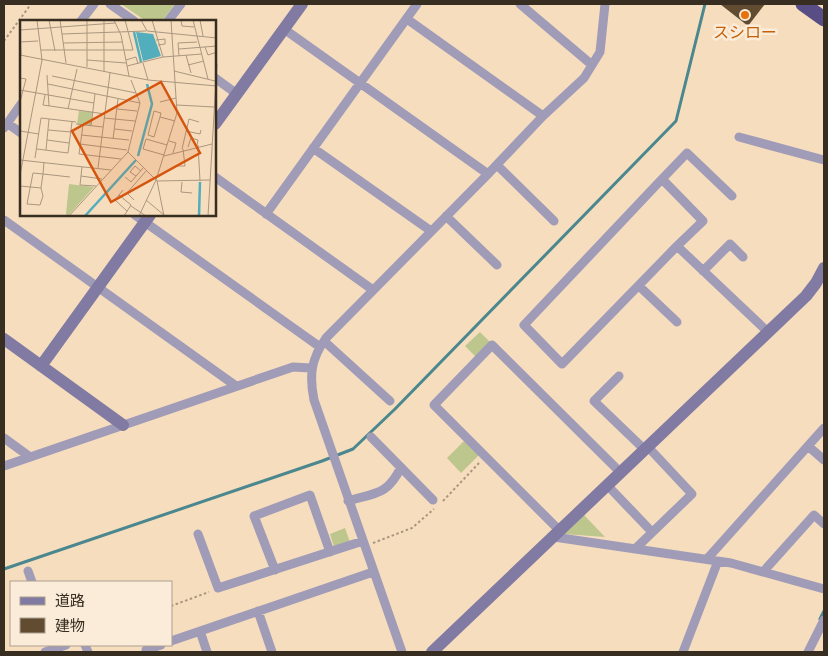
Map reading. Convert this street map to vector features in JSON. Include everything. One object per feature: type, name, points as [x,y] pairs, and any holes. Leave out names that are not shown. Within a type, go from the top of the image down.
[{"type":"highway","points":[[803,4],[824,19]]},
{"type":"street","points":[[82,20],[94,4]]},
{"type":"street","points":[[110,4],[133,20]]},
{"type":"street","points":[[169,20],[181,4]]},
{"type":"street","points":[[216,123],[302,4]]},
{"type":"street","points":[[266,214],[418,4]]},
{"type":"street","points":[[520,4],[592,65]]},
{"type":"street","points":[[402,652],[314,400],[311,385],[311,368],[322,344],[543,116],[584,78],[600,52],[605,4]]},
{"type":"street","points":[[407,19],[543,116]]},
{"type":"street","points":[[284,29],[488,174]]},
{"type":"street","points":[[216,79],[237,94]]},
{"type":"street","points":[[20,105],[6,126],[20,133]]},
{"type":"street","points":[[739,137],[824,160]]},
{"type":"street","points":[[313,148],[431,231]]},
{"type":"street","points":[[662,179],[703,221],[562,364],[524,325],[662,179],[687,153],[732,196]]},
{"type":"street","points":[[497,165],[554,221]]},
{"type":"street","points":[[216,179],[373,290]]},
{"type":"street","points":[[446,216],[497,265]]},
{"type":"street","points":[[41,366],[97,287],[143,217],[322,344],[390,401]]},
{"type":"street","points":[[4,220],[236,386]]},
{"type":"street","points":[[703,271],[730,244],[743,256]]},
{"type":"street","points":[[677,246],[768,332]]},
{"type":"street","points":[[432,652],[806,296],[824,268]]},
{"type":"street","points":[[639,286],[677,322]]},
{"type":"street","points":[[4,339],[123,426]]},
{"type":"street","points":[[621,473],[492,345],[434,405],[557,534],[718,561],[824,588]]},
{"type":"street","points":[[4,466],[293,366],[311,368]]},
{"type":"street","points":[[619,376],[594,402],[692,494],[635,548]]},
{"type":"street","points":[[707,559],[824,428]]},
{"type":"street","points":[[371,437],[433,500]]},
{"type":"street","points":[[4,438],[30,457]]},
{"type":"street","points":[[808,446],[824,460]]},
{"type":"street","points":[[348,501],[387,488],[393,482],[401,467]]},
{"type":"street","points":[[608,486],[652,532]]},
{"type":"street","points":[[274,570],[254,516],[310,495],[330,552]]},
{"type":"street","points":[[763,572],[814,515],[824,524]]},
{"type":"street","points":[[198,534],[218,588],[362,542]]},
{"type":"street","points":[[683,652],[718,561]]},
{"type":"street","points":[[28,571],[32,581]]},
{"type":"street","points":[[172,641],[373,572]]},
{"type":"street","points":[[258,611],[272,652]]},
{"type":"street","points":[[808,652],[824,620]]},
{"type":"street","points":[[200,631],[207,652]]},
{"type":"street","points":[[146,652],[146,650],[158,646]]},
{"type":"street","points":[[45,652],[54,647]]},
{"type":"path","points":[[4,41],[31,4]]},
{"type":"path","points":[[172,606],[218,588]]},
{"type":"green space","points":[[121,4],[175,4],[163,20],[145,20]]},
{"type":"green space","points":[[480,332],[490,342],[476,357],[465,346]]},
{"type":"green space","points":[[464,441],[479,455],[461,473],[447,458]]},
{"type":"green space","points":[[584,515],[605,537],[564,534]]},
{"type":"green space","points":[[345,528],[350,542],[334,547],[330,534]]},
{"type":"building","name":"スシロー","points":[[720,4],[765,4],[748,26]]},
{"type":"waterway","points":[[4,569],[353,449],[395,409],[676,121],[705,4]]},
{"type":"waterway","points":[[820,619],[824,611]]},
{"type":"place","name":"スシロー","points":[[745,15]]}]
